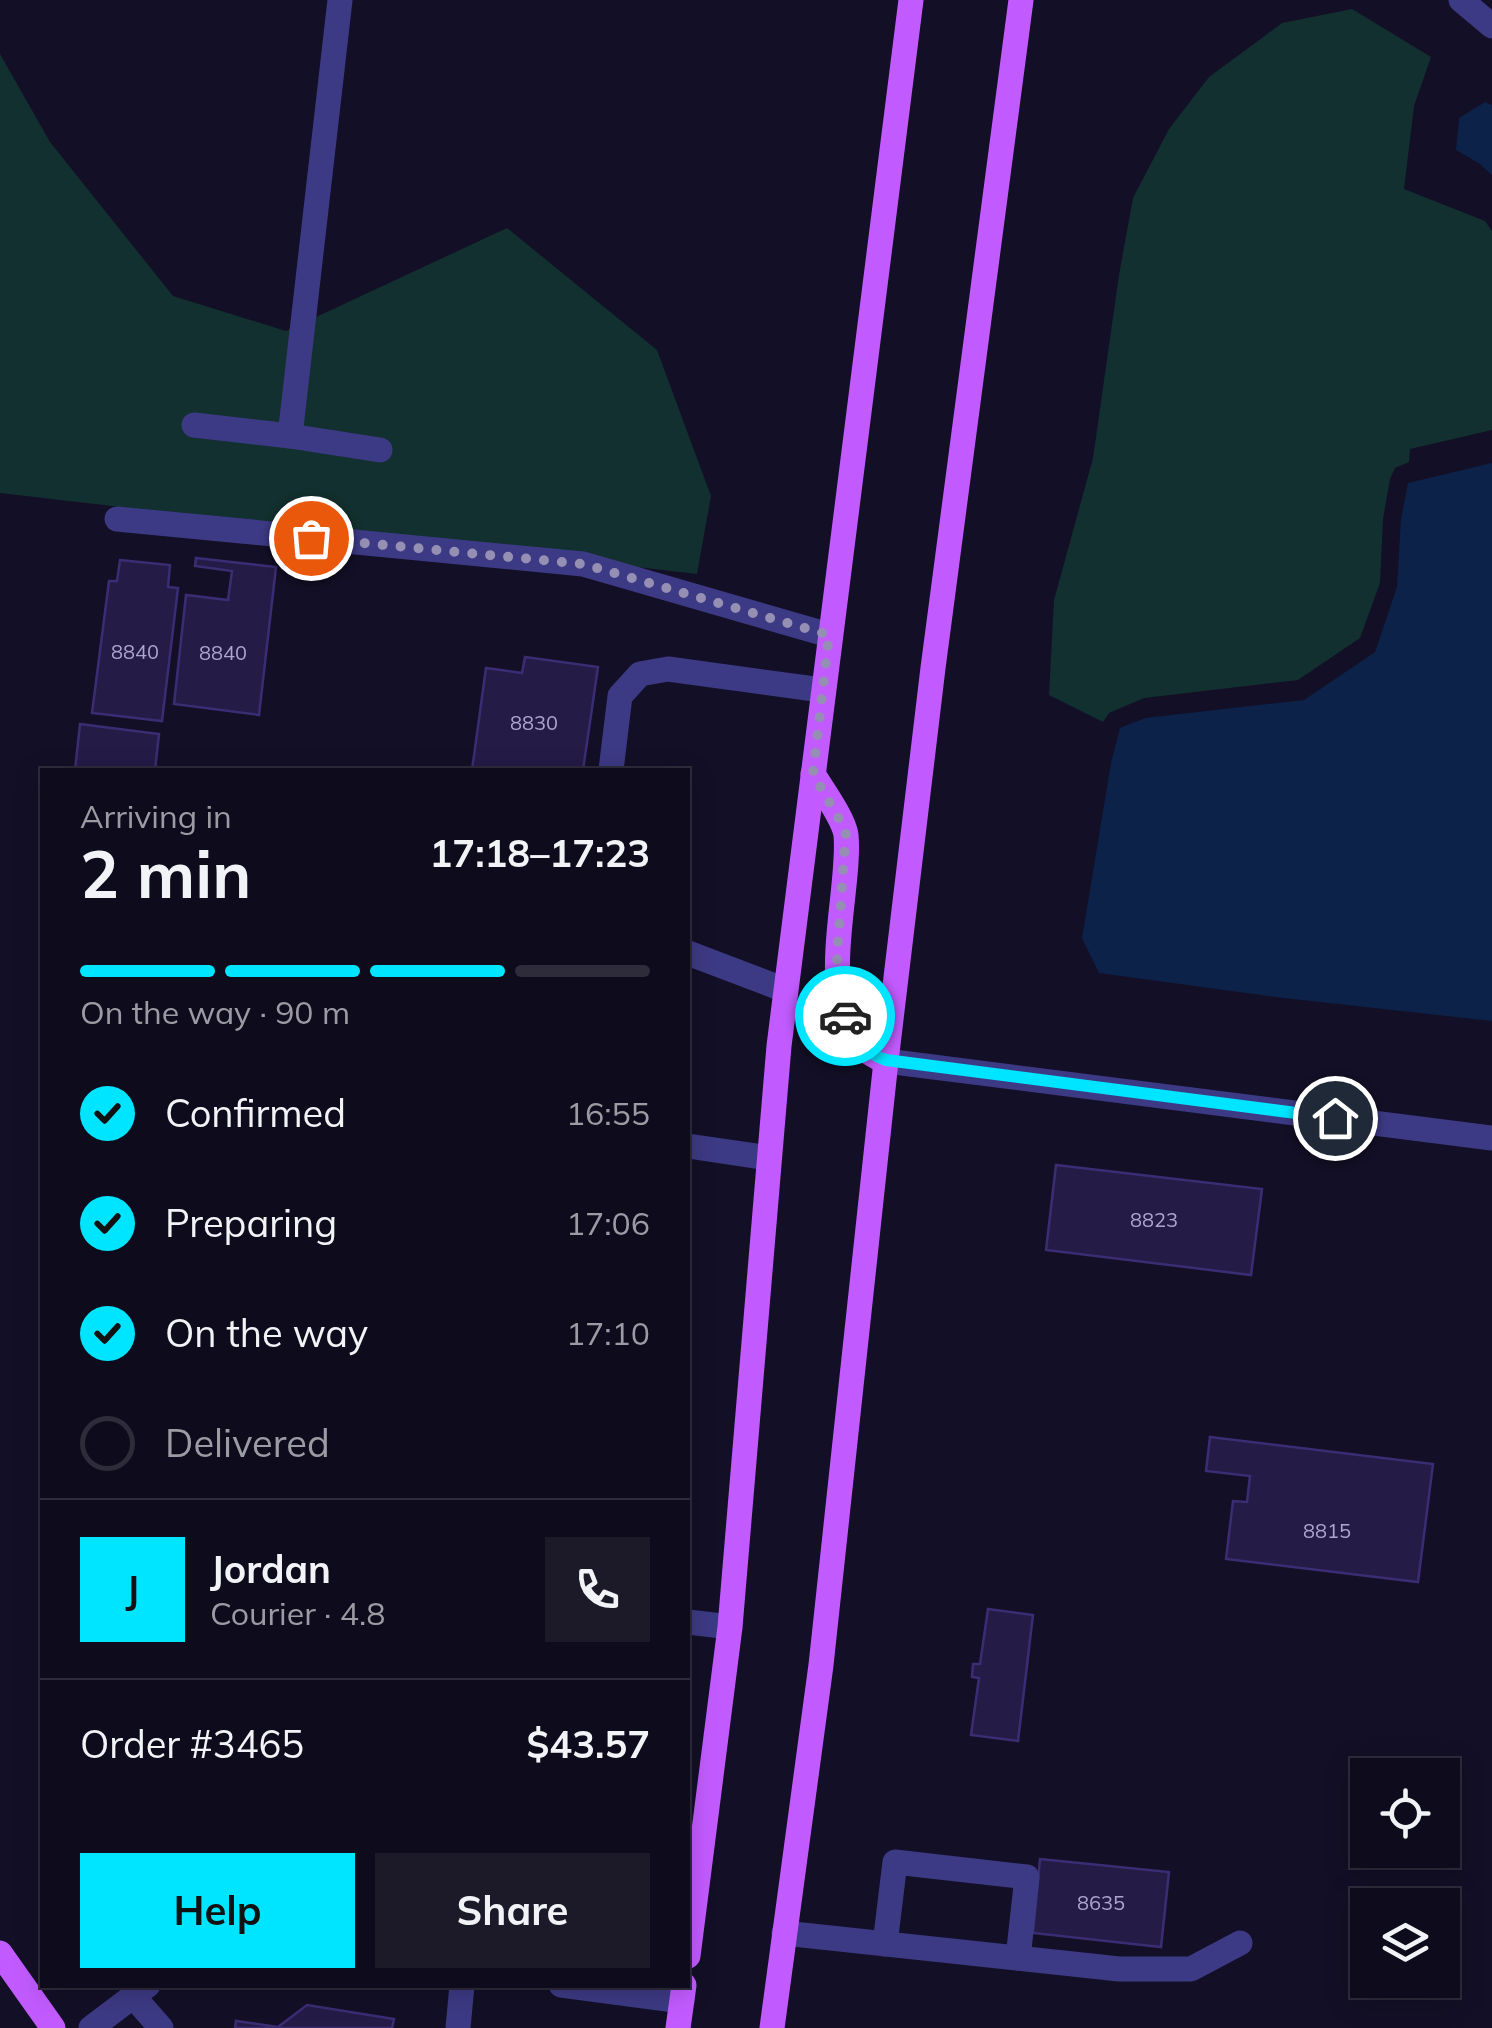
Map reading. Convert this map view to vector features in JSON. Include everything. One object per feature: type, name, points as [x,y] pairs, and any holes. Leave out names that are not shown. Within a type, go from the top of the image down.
[{"type":"main road","points":[[690,1940],[730,1627],[786,990],[911,0]]},
{"type":"main road","points":[[772,2028],[821,1665],[932,668],[1021,0]]},
{"type":"main road","points":[[813,774],[846,831],[837,955],[839,1004],[852,1032],[871,1055],[886,1060]]},
{"type":"main road","points":[[0,1953],[53,2028]]},
{"type":"main road","points":[[678,2028],[683,1993]]},
{"type":"street","points":[[290,436],[340,0]]},
{"type":"street","points":[[1461,0],[1492,26]]},
{"type":"street","points":[[194,425],[380,450]]},
{"type":"street","points":[[118,519],[583,564],[829,635]]},
{"type":"street","points":[[610,768],[620,696],[640,674],[668,669],[822,690]]},
{"type":"street","points":[[690,955],[786,990]]},
{"type":"street","points":[[886,1060],[1492,1138]]},
{"type":"street","points":[[690,1146],[769,1158]]},
{"type":"street","points":[[690,1622],[730,1627]]},
{"type":"street","points":[[885,1944],[895,1862],[1027,1877],[1018,1958]]},
{"type":"street","points":[[784,1933],[1119,1969],[1191,1968],[1240,1943]]},
{"type":"street","points":[[458,2028],[462,1988]]},
{"type":"street","points":[[606,1988],[683,1993]]},
{"type":"street","points":[[92,2028],[141,1990],[161,2028]]},
{"type":"green space","points":[[1352,9],[1431,57],[1414,106],[1404,189],[1485,221],[1492,231],[1492,430],[1410,449],[1409,462],[1395,468],[1383,519],[1380,583],[1360,638],[1298,680],[1144,698],[1109,713],[1103,722],[1049,695],[1054,600],[1093,458],[1133,198],[1169,129],[1209,77],[1282,23]]},
{"type":"green space","points":[[0,54],[50,142],[173,296],[286,331],[507,228],[657,350],[711,496],[697,574],[0,493]]},
{"type":"water","points":[[1485,102],[1492,105],[1492,175],[1456,150],[1459,118]]},
{"type":"water","points":[[1492,463],[1492,1021],[1099,973],[1082,938],[1120,728],[1145,718],[1304,700],[1375,652],[1397,587],[1401,519],[1408,483]]},
{"type":"building","points":[[196,558],[276,567],[259,715],[174,704],[186,595],[228,600],[232,571],[195,566]]},
{"type":"building","points":[[120,560],[170,565],[168,587],[178,588],[162,721],[92,713],[109,581],[117,581]]},
{"type":"building","points":[[525,657],[598,667],[583,768],[472,768],[486,668],[522,673]]},
{"type":"building","points":[[80,724],[159,734],[155,768],[75,768]]},
{"type":"building","points":[[1056,1165],[1262,1189],[1251,1275],[1046,1250]]},
{"type":"building","points":[[1210,1437],[1433,1464],[1418,1582],[1226,1559],[1233,1501],[1247,1502],[1250,1476],[1206,1471]]},
{"type":"building","points":[[988,1609],[1033,1615],[1018,1741],[971,1735],[979,1678],[972,1677],[973,1664],[980,1664]]},
{"type":"building","points":[[1040,1859],[1169,1872],[1161,1947],[1033,1933]]},
{"type":"building","points":[[307,2005],[394,2019],[392,2028],[235,2028],[236,2021],[278,2027]]},
{"type":"way so far","points":[[311,538],[583,564],[829,635],[813,774],[846,831],[837,955],[839,1004],[845,1016]]},
{"type":"route","points":[[845,1016],[852,1032],[871,1055],[886,1060],[1335,1118]]}]
